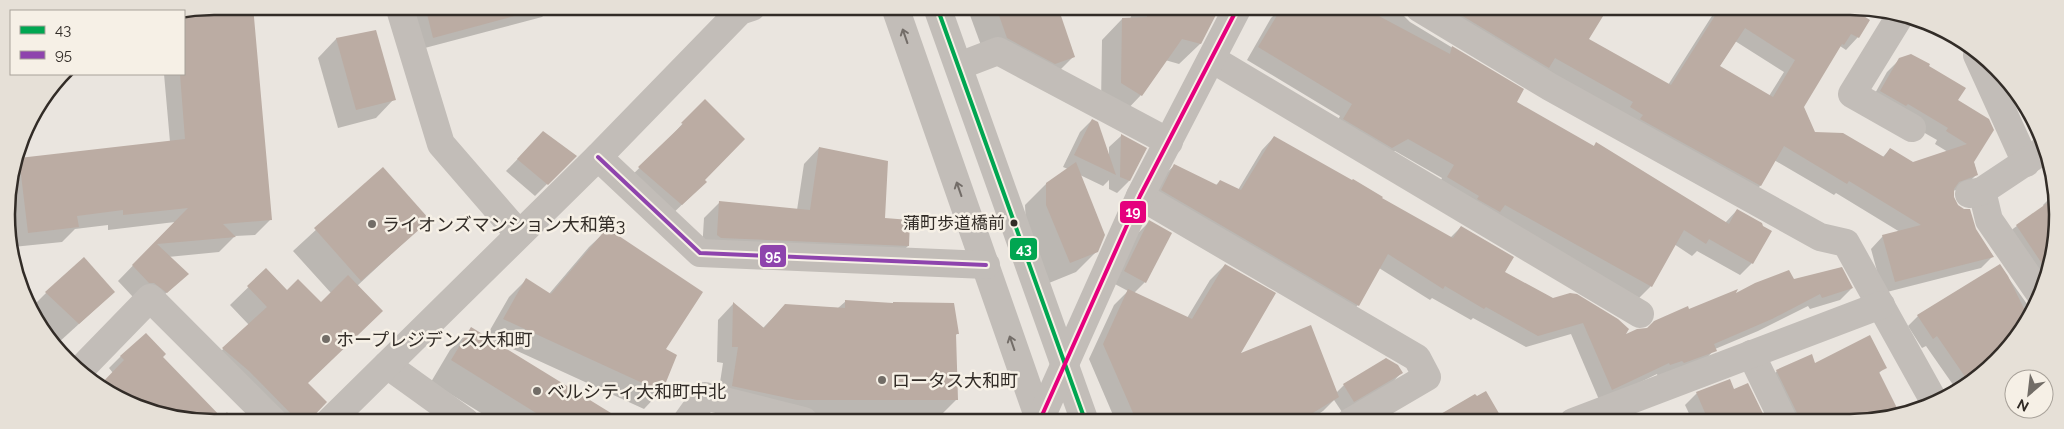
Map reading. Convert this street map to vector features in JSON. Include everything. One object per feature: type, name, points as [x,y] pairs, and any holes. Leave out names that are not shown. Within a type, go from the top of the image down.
[{"type":"street","points":[[403,15],[441,144],[519,234]]},
{"type":"street","points":[[337,414],[598,157],[736,15]]},
{"type":"street","points":[[898,15],[1038,414]]},
{"type":"street","points":[[940,15],[1082,414]]},
{"type":"street","points":[[1043,414],[1140,196],[1234,15]]},
{"type":"street","points":[[1431,15],[1550,87],[1820,237],[1846,243],[1931,396]]},
{"type":"street","points":[[1897,21],[1852,94],[1912,128]]},
{"type":"street","points":[[959,66],[998,51],[1168,142]]},
{"type":"street","points":[[1212,59],[1640,314]]},
{"type":"street","points":[[1984,68],[2036,156],[1975,193],[1989,220],[2035,287]]},
{"type":"street","points":[[598,157],[700,254],[986,264]]},
{"type":"street","points":[[1140,196],[1417,358],[1427,377],[1368,414]]},
{"type":"street","points":[[85,365],[150,298],[266,414]]},
{"type":"street","points":[[1632,412],[1751,354],[1882,305]]},
{"type":"street","points":[[1751,354],[1780,414]]},
{"type":"street","points":[[387,365],[455,414]]},
{"type":"street","points":[[692,414],[705,396],[774,414]]},
{"type":"building","points":[[201,15],[254,15],[272,220],[223,224],[236,237],[157,244],[189,274],[167,293],[154,283],[149,283],[132,265],[188,208],[123,215],[123,210],[77,216],[79,227],[28,233],[20,170],[24,157],[185,139],[180,75],[185,75],[185,18]]},
{"type":"building","points":[[427,15],[518,15],[433,38]]},
{"type":"building","points":[[999,15],[1061,15],[1075,57],[1055,64],[1007,38]]},
{"type":"building","points":[[1147,15],[1216,15],[1201,44],[1182,39],[1142,96],[1121,83],[1122,18],[1147,17]]},
{"type":"building","points":[[1277,15],[1377,15],[1450,54],[1452,46],[1524,89],[1517,102],[1594,146],[1596,142],[1729,224],[1737,209],[1772,231],[1753,264],[1709,239],[1706,244],[1684,230],[1652,287],[1505,205],[1500,212],[1477,199],[1479,196],[1447,177],[1454,165],[1408,139],[1392,148],[1343,119],[1352,104],[1258,47]]},
{"type":"building","points":[[1461,15],[1604,15],[1589,39],[1671,85],[1715,15],[1862,15],[1870,20],[1859,38],[1851,34],[1844,45],[1842,44],[1804,107],[1815,132],[1843,133],[1884,157],[1890,148],[1913,162],[1967,144],[1946,131],[1948,128],[1908,104],[1906,106],[1880,91],[1899,58],[1911,54],[1966,88],[1958,100],[1989,119],[1994,130],[1974,162],[1978,175],[1959,182],[1954,189],[1954,197],[1958,205],[1964,209],[1970,209],[1976,229],[1994,257],[1895,282],[1882,235],[1921,225],[1849,181],[1847,184],[1784,146],[1761,186],[1640,119],[1643,115],[1630,107],[1633,102],[1555,58],[1549,68]],"holes":[[[1745,28],[1795,60],[1773,97],[1720,66]]]},
{"type":"building","points":[[376,30],[396,100],[356,110],[336,38]]},
{"type":"building","points":[[705,99],[745,139],[705,180],[707,182],[682,205],[638,167],[683,124],[681,123]]},
{"type":"building","points":[[1092,119],[1098,122],[1116,175],[1074,155]]},
{"type":"building","points":[[543,131],[577,156],[548,185],[517,159]]},
{"type":"building","points":[[1121,134],[1147,148],[1130,181],[1120,177]]},
{"type":"building","points":[[1274,136],[1353,179],[1382,198],[1453,238],[1461,226],[1514,257],[1505,272],[1553,298],[1570,293],[1577,294],[1618,319],[1629,329],[1626,334],[1637,329],[1647,328],[1654,321],[1688,306],[1689,309],[1738,289],[1736,293],[1755,283],[1789,270],[1794,279],[1842,267],[1853,288],[1822,298],[1820,294],[1772,319],[1714,344],[1717,351],[1684,363],[1682,361],[1670,365],[1669,363],[1612,390],[1583,323],[1538,336],[1486,307],[1484,309],[1445,286],[1443,289],[1388,254],[1359,306],[1161,190],[1174,164],[1217,185],[1220,180],[1241,190]]},
{"type":"building","points":[[819,147],[888,161],[885,218],[910,220],[909,246],[721,238],[717,235],[719,201],[810,210]]},
{"type":"building","points":[[1076,162],[1105,235],[1098,252],[1070,263],[1046,205],[1046,183]]},
{"type":"building","name":"ライオンズマンション大和第3","points":[[383,167],[430,220],[361,281],[314,228]]},
{"type":"building","points":[[2049,202],[2049,228],[2042,264],[2016,225]]},
{"type":"building","points":[[1149,220],[1172,233],[1146,283],[1124,271]]},
{"type":"building","points":[[607,228],[703,292],[666,349],[677,355],[662,392],[503,319],[526,278],[551,294]]},
{"type":"building","points":[[84,257],[115,292],[79,324],[45,292]]},
{"type":"building","points":[[1225,264],[1276,293],[1241,353],[1311,325],[1339,397],[1311,414],[1134,414],[1103,344],[1128,289],[1192,319]]},
{"type":"building","points":[[2000,264],[2024,310],[2008,336],[1992,352],[1991,356],[1965,377],[1937,336],[1933,339],[1917,315]]},
{"type":"building","points":[[266,268],[287,290],[298,279],[321,302],[348,275],[383,311],[308,383],[327,402],[316,414],[291,414],[249,371],[222,348],[267,307],[247,286]]},
{"type":"building","points":[[845,300],[893,303],[954,303],[959,334],[956,334],[958,400],[797,400],[732,386],[738,347],[732,347],[733,302],[764,328],[785,304],[845,308]]},
{"type":"building","name":"ベルシティ大和町中北","points":[[471,327],[613,414],[538,414],[451,360]]},
{"type":"building","points":[[146,333],[166,354],[163,357],[218,414],[201,414],[163,407],[138,399],[115,387],[104,380],[124,360],[120,356]]},
{"type":"building","points":[[1870,335],[1887,368],[1879,372],[1897,408],[1863,414],[1798,414],[1776,370],[1812,354],[1815,363]]},
{"type":"building","points":[[1386,358],[1398,365],[1403,373],[1354,402],[1343,384]]},
{"type":"building","points":[[1730,379],[1734,389],[1748,383],[1763,414],[1706,414],[1696,392]]},
{"type":"building","points":[[1486,391],[1499,414],[1441,414],[1475,394],[1477,396]]},
{"type":"transit line","name":"43","points":[[940,15],[1083,414]]},
{"type":"transit line","name":"19","points":[[1043,414],[1140,196],[1234,15]]},
{"type":"transit line","name":"95","points":[[598,157],[700,253],[986,265]]},
{"type":"place","name":"蒲町歩道橋前","points":[[1014,223]]},
{"type":"place","name":"ライオンズマンション大和第3","points":[[372,224]]},
{"type":"place","name":"ホープレジデンス大和町","points":[[326,339]]},
{"type":"place","name":"ロータス大和町","points":[[882,380]]},
{"type":"place","name":"ベルシティ大和町中北","points":[[537,391]]}]
